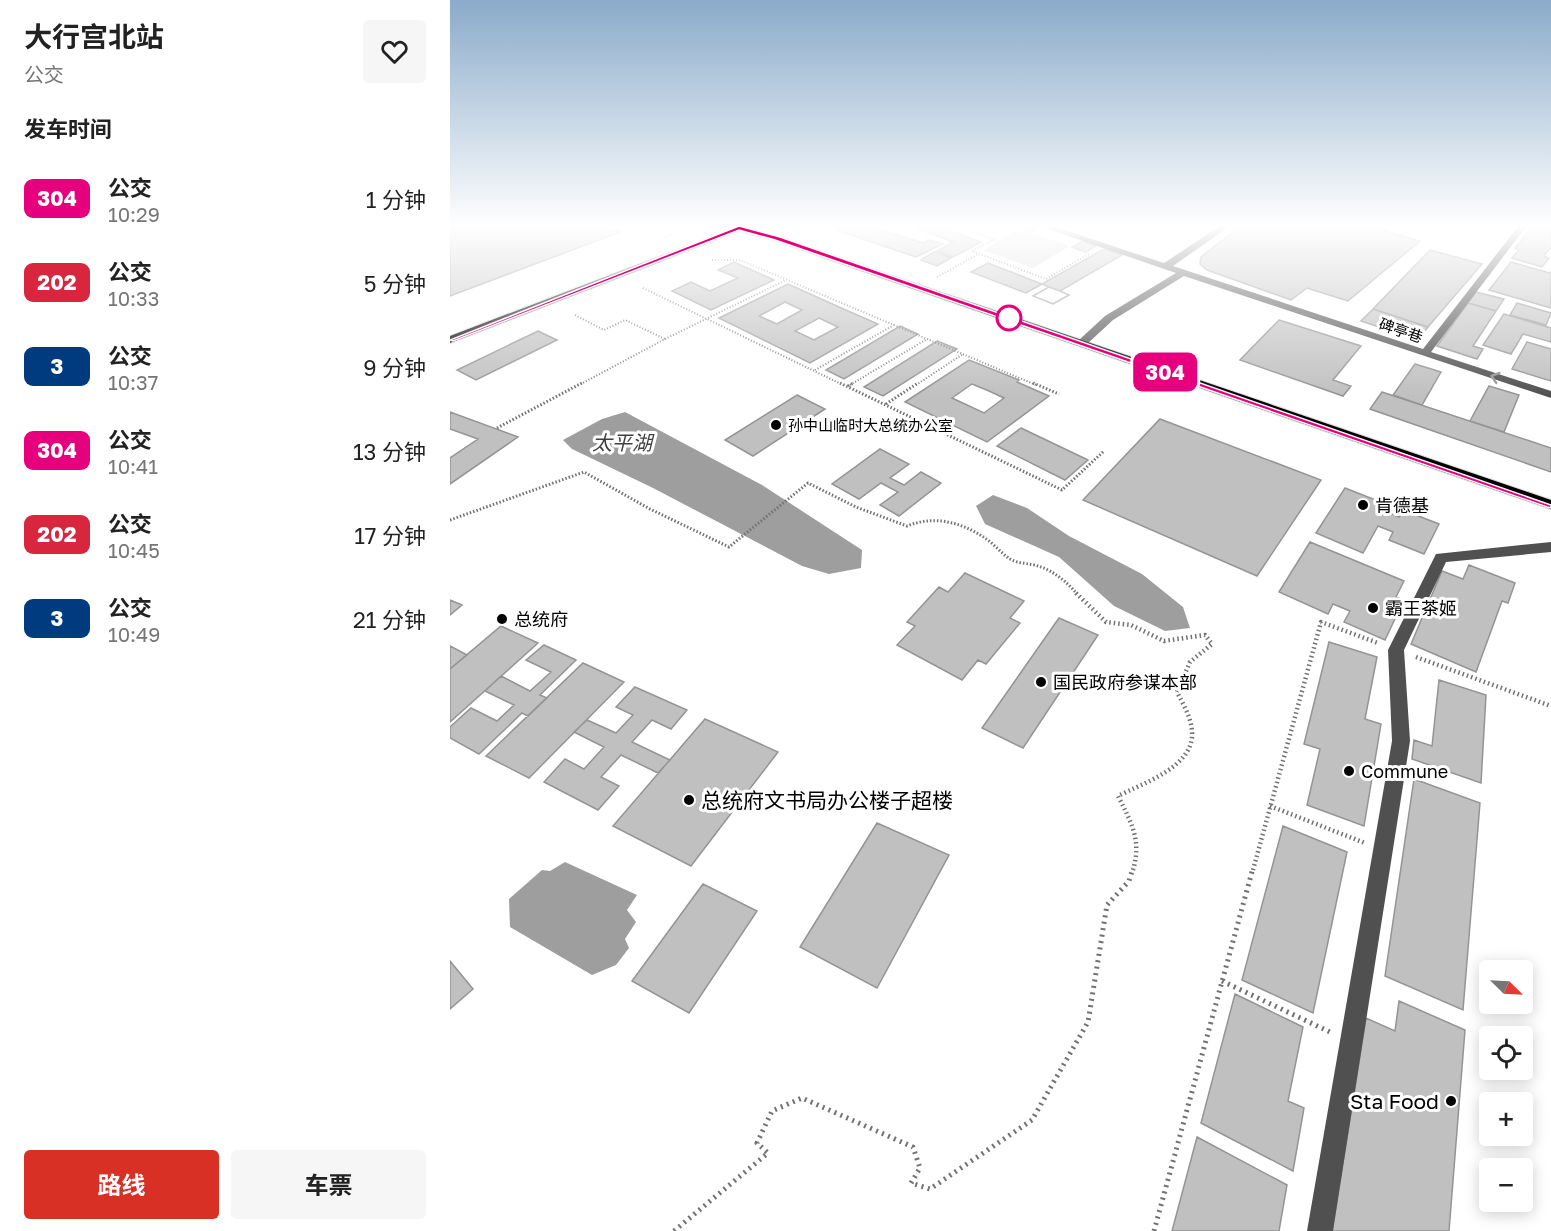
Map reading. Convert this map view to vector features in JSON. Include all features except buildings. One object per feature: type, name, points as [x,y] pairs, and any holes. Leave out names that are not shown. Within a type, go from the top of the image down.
[{"type":"main road","points":[[450,340],[599,281]]},
{"type":"main road","points":[[903,281],[1551,505]]},
{"type":"street","points":[[1082,343],[1108,318],[1168,281]]},
{"type":"street","name":"碑亭巷","points":[[1212,281],[1551,395]]},
{"type":"street","points":[[1424,354],[1480,281]]},
{"type":"street","points":[[1320,1231],[1401,741],[1396,650],[1441,557],[1551,547]]},
{"type":"path","points":[[497,428],[664,339],[782,281]]},
{"type":"path","points":[[793,281],[1059,394]]},
{"type":"path","points":[[643,288],[1062,490],[1104,451]]},
{"type":"path","points":[[575,315],[604,330],[625,320],[664,339]]},
{"type":"path","points":[[814,370],[895,325]]},
{"type":"path","points":[[848,386],[927,338]]},
{"type":"path","points":[[886,404],[964,354]]},
{"type":"path","points":[[450,520],[515,496],[565,481],[584,472],[650,509],[729,548],[808,483],[856,507],[907,526],[921,520],[938,519],[959,525],[985,538],[1011,560],[1041,567],[1068,582],[1082,601],[1106,622],[1131,625],[1164,640],[1205,635],[1212,644],[1190,662],[1177,692],[1190,713],[1194,740],[1182,761],[1118,796],[1135,831],[1137,856],[1129,881],[1107,904],[1088,1022],[1032,1120],[930,1189],[911,1183],[920,1168],[913,1147],[802,1098],[772,1111],[757,1143],[768,1153],[674,1231]]},
{"type":"path","points":[[1154,1231],[1321,622],[1551,706]]},
{"type":"path","points":[[1270,806],[1383,850]]},
{"type":"path","points":[[1222,981],[1351,1041]]},
{"type":"water","name":"太平湖","points":[[625,412],[762,485],[862,550],[861,568],[829,574],[802,566],[653,488],[572,449],[563,440],[602,419]]},
{"type":"water","points":[[993,495],[1027,508],[1069,536],[1142,574],[1183,607],[1190,628],[1165,631],[1114,606],[1059,557],[985,524],[976,506]]},
{"type":"water","points":[[565,862],[637,895],[627,910],[636,922],[625,939],[629,948],[616,965],[592,975],[510,927],[509,899],[542,870],[550,871]]},
{"type":"bus line","name":"304","points":[[450,340],[601,281]]},
{"type":"bus line","name":"304","points":[[903,281],[1551,505]]},
{"type":"place","name":"孙中山临时大总统办公室","points":[[776,425]]},
{"type":"place","name":"肯德基","points":[[1363,505]]},
{"type":"place","name":"霸王茶姬","points":[[1373,608]]},
{"type":"place","name":"总统府","points":[[502,619]]},
{"type":"place","name":"国民政府参谋本部","points":[[1041,682]]},
{"type":"place","name":"Commune","points":[[1349,771]]},
{"type":"place","name":"总统府文书局办公楼子超楼","points":[[689,800]]},
{"type":"place","name":"Sta Food","points":[[1451,1101]]}]
